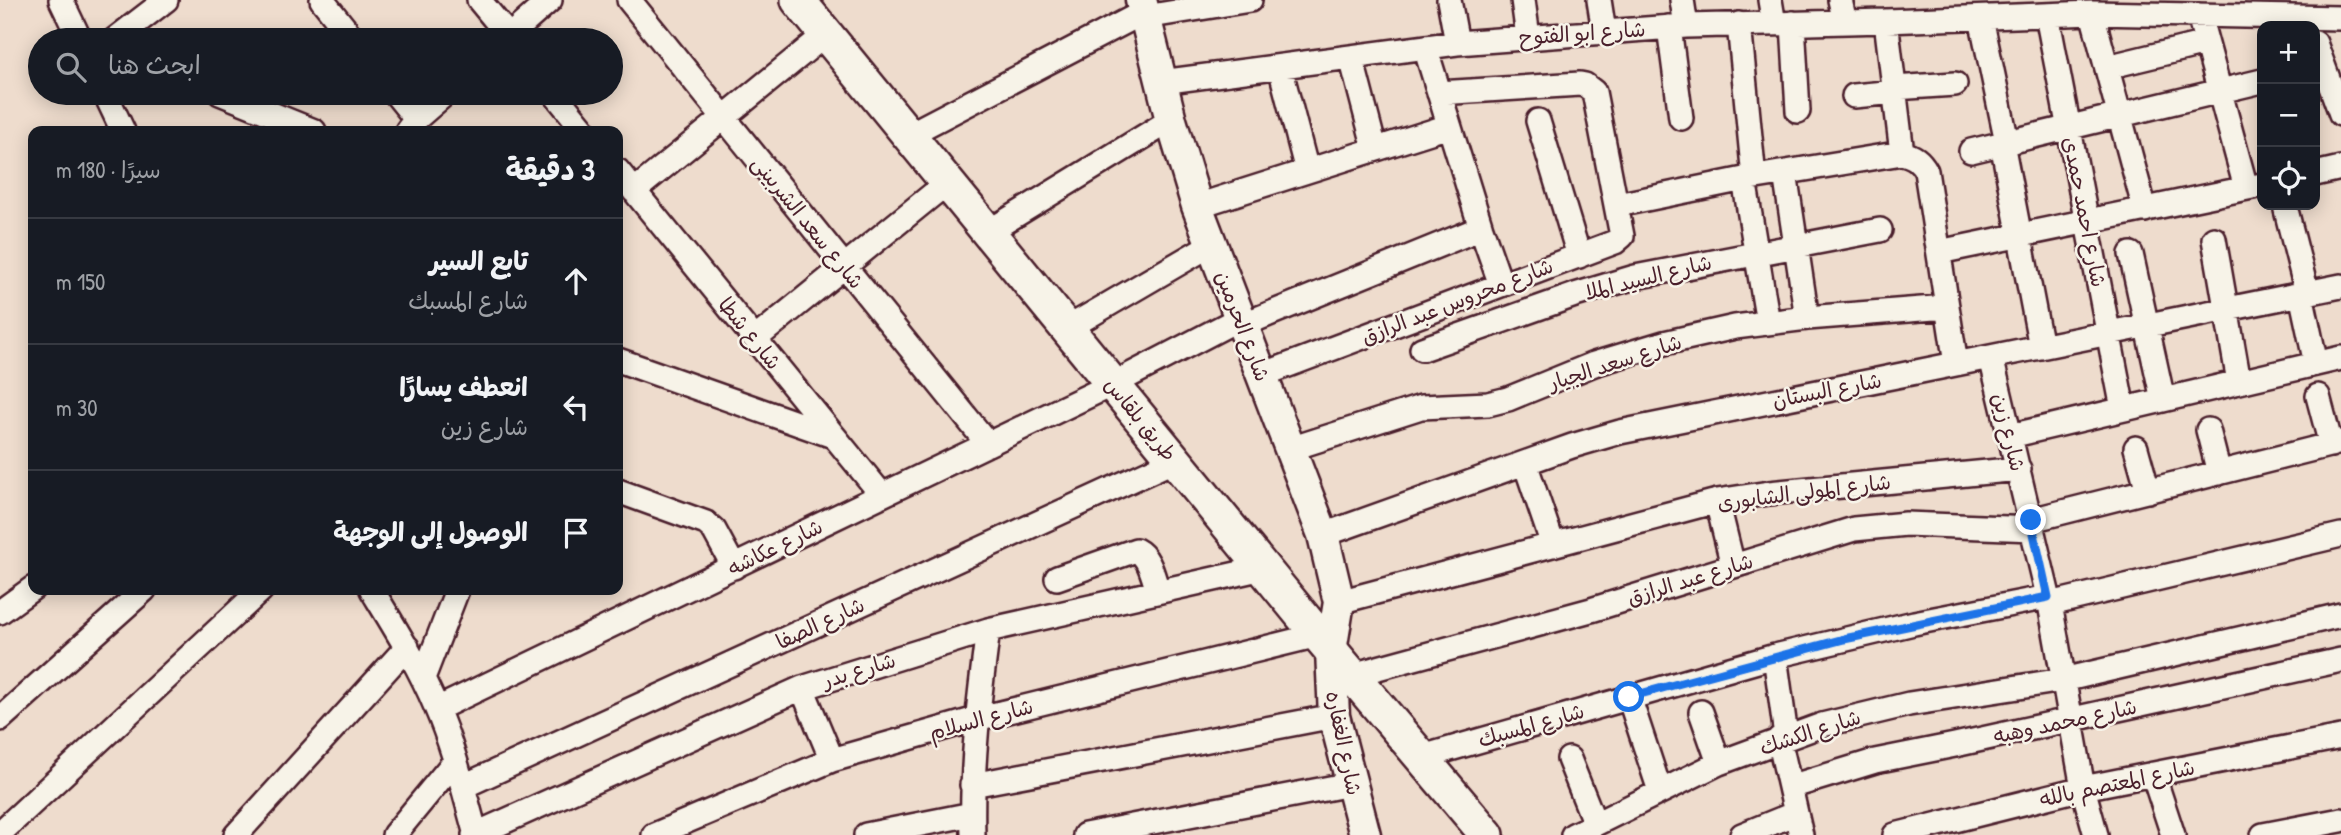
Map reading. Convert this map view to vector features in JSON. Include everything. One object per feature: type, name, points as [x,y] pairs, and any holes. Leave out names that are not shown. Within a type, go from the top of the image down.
[{"type":"main road","name":"طريق بلقاس","points":[[798,0],[1263,568],[1488,835]]},
{"type":"street","points":[[61,0],[77,28]]},
{"type":"street","points":[[130,28],[166,0]]},
{"type":"street","points":[[322,0],[344,28]]},
{"type":"street","points":[[479,0],[500,28]]},
{"type":"street","points":[[520,28],[550,0]]},
{"type":"street","name":"شارع سعد الشربينى","points":[[629,0],[988,444]]},
{"type":"street","points":[[908,135],[1144,10],[1250,0]]},
{"type":"street","points":[[1450,0],[1457,43]]},
{"type":"street","points":[[1523,0],[1528,37]]},
{"type":"street","points":[[1599,0],[1604,32]]},
{"type":"street","points":[[1681,118],[1677,27],[1682,0]]},
{"type":"street","points":[[1770,0],[1783,24],[1798,111]]},
{"type":"street","name":"شارع ابو الفتوح","points":[[1161,82],[1457,43],[1677,27],[1783,24],[1843,11],[1886,22],[1980,18],[2051,10],[2092,13],[2129,7],[2199,15],[2305,15],[2341,18]]},
{"type":"street","name":"شارع الحرمين","points":[[1144,10],[1171,120],[1197,206],[1323,535],[1339,603],[1334,653]]},
{"type":"street","name":"شارع احمد حمدى","points":[[2051,10],[2069,128],[2123,409]]},
{"type":"street","points":[[2092,13],[2144,210]]},
{"type":"street","points":[[1939,253],[2254,187],[2220,91],[2199,15]]},
{"type":"street","points":[[1980,18],[2041,347]]},
{"type":"street","points":[[1886,22],[1902,153]]},
{"type":"street","points":[[1739,24],[1756,253],[1769,323]]},
{"type":"street","points":[[623,180],[723,118],[826,34]]},
{"type":"street","points":[[2106,67],[2206,43]]},
{"type":"street","points":[[1425,47],[1501,285]]},
{"type":"street","points":[[1351,57],[1375,149]]},
{"type":"street","points":[[1280,67],[1307,171]]},
{"type":"street","points":[[2320,70],[2341,114]]},
{"type":"street","points":[[1971,151],[2257,82]]},
{"type":"street","name":"شارع محروس عبد الرازق","points":[[1262,375],[1579,256],[1615,242],[1622,236],[1594,92],[1590,87],[1580,84],[1439,93]]},
{"type":"street","points":[[1854,96],[1955,85]]},
{"type":"street","points":[[111,105],[121,126]]},
{"type":"street","points":[[250,105],[302,126]]},
{"type":"street","points":[[401,105],[412,125],[433,105]]},
{"type":"street","points":[[564,105],[581,126]]},
{"type":"street","points":[[988,232],[1171,120]]},
{"type":"street","points":[[1538,121],[1579,256]]},
{"type":"street","points":[[1197,206],[1449,126]]},
{"type":"street","points":[[1617,205],[1749,178],[1902,153],[1912,155],[1921,162],[1926,172],[1956,364]]},
{"type":"street","points":[[2320,173],[2341,168]]},
{"type":"street","points":[[1785,173],[1807,318]]},
{"type":"street","name":"شارع شطا","points":[[623,180],[882,495]]},
{"type":"street","points":[[755,340],[948,183]]},
{"type":"street","points":[[2286,210],[2316,364]]},
{"type":"street","name":"شارع عكاشه","points":[[438,709],[1241,322],[1481,228]]},
{"type":"street","name":"شارع السيد الملا","points":[[1422,349],[1625,279],[1880,230]]},
{"type":"street","points":[[2214,239],[2239,382]]},
{"type":"street","points":[[1068,328],[1212,244]]},
{"type":"street","points":[[2131,254],[2163,400]]},
{"type":"street","name":"شارع البستان","points":[[1323,535],[1619,432],[2341,286]]},
{"type":"street","name":"شارع سعد الجيار","points":[[1290,449],[1421,407],[1488,404],[1508,399],[1594,364],[1664,343],[1735,327],[1807,318],[1947,307]]},
{"type":"street","name":"شارع زين","points":[[1991,357],[2049,600],[2083,788],[2096,835]]},
{"type":"street","points":[[2010,436],[2341,358]]},
{"type":"street","points":[[623,362],[835,437]]},
{"type":"street","points":[[2318,396],[2336,444]]},
{"type":"street","points":[[2208,430],[2219,473]]},
{"type":"street","name":"شارع عبد الرازق","points":[[1334,653],[1591,610],[1829,536],[1879,525],[2032,524],[2148,491],[2336,444]]},
{"type":"street","points":[[2137,448],[2148,491]]},
{"type":"street","name":"شارع الصفا","points":[[464,786],[1175,460]]},
{"type":"street","points":[[1525,463],[1553,545]]},
{"type":"street","name":"شارع المولى الشابورى","points":[[1339,603],[1717,501],[1769,493],[2019,469]]},
{"type":"street","points":[[623,494],[706,523],[714,530],[734,567]]},
{"type":"street","points":[[1717,501],[1733,566]]},
{"type":"street","name":"شارع المسبك","points":[[1422,757],[1775,656],[1914,623],[2049,600],[2341,535]]},
{"type":"street","points":[[1057,578],[1136,551],[1143,554],[1147,560],[1158,591]]},
{"type":"street","name":"شارع بدر","points":[[475,834],[802,688],[988,630],[1263,568]]},
{"type":"street","points":[[0,612],[28,592]]},
{"type":"street","points":[[0,719],[138,595]]},
{"type":"street","points":[[0,834],[256,595]]},
{"type":"street","points":[[375,595],[407,647],[438,709],[464,786],[475,834]]},
{"type":"street","points":[[423,678],[456,595]]},
{"type":"street","name":"شارع الكشك","points":[[1573,835],[1719,763],[1783,738],[1865,713],[2063,680],[2341,615]]},
{"type":"street","points":[[866,835],[973,824],[972,785],[976,719],[988,630]]},
{"type":"street","points":[[236,835],[407,647]]},
{"type":"street","name":"شارع الغفاره","points":[[1334,653],[1331,683],[1334,716],[1365,835]]},
{"type":"street","name":"شارع السلام","points":[[654,835],[832,760],[976,719],[1334,653]]},
{"type":"street","points":[[1742,835],[1798,824],[1783,738],[1775,656]]},
{"type":"street","name":"شارع محمد وهبه","points":[[1790,787],[1875,761],[2341,660]]},
{"type":"street","points":[[802,688],[832,760]]},
{"type":"street","points":[[1629,697],[1660,791]]},
{"type":"street","points":[[1701,712],[1719,763]]},
{"type":"street","points":[[972,785],[1334,716]]},
{"type":"street","name":"شارع المعتصم بالله","points":[[1895,835],[2083,788],[2341,737]]},
{"type":"street","points":[[1569,759],[1595,824]]},
{"type":"street","points":[[394,835],[455,761]]},
{"type":"street","points":[[2153,774],[2173,835]]},
{"type":"street","points":[[1085,835],[1351,784]]},
{"type":"street","points":[[2263,835],[2341,820]]},
{"type":"route","points":[[1629,697],[1844,639],[1984,608],[2048,597],[2031,520]]}]
